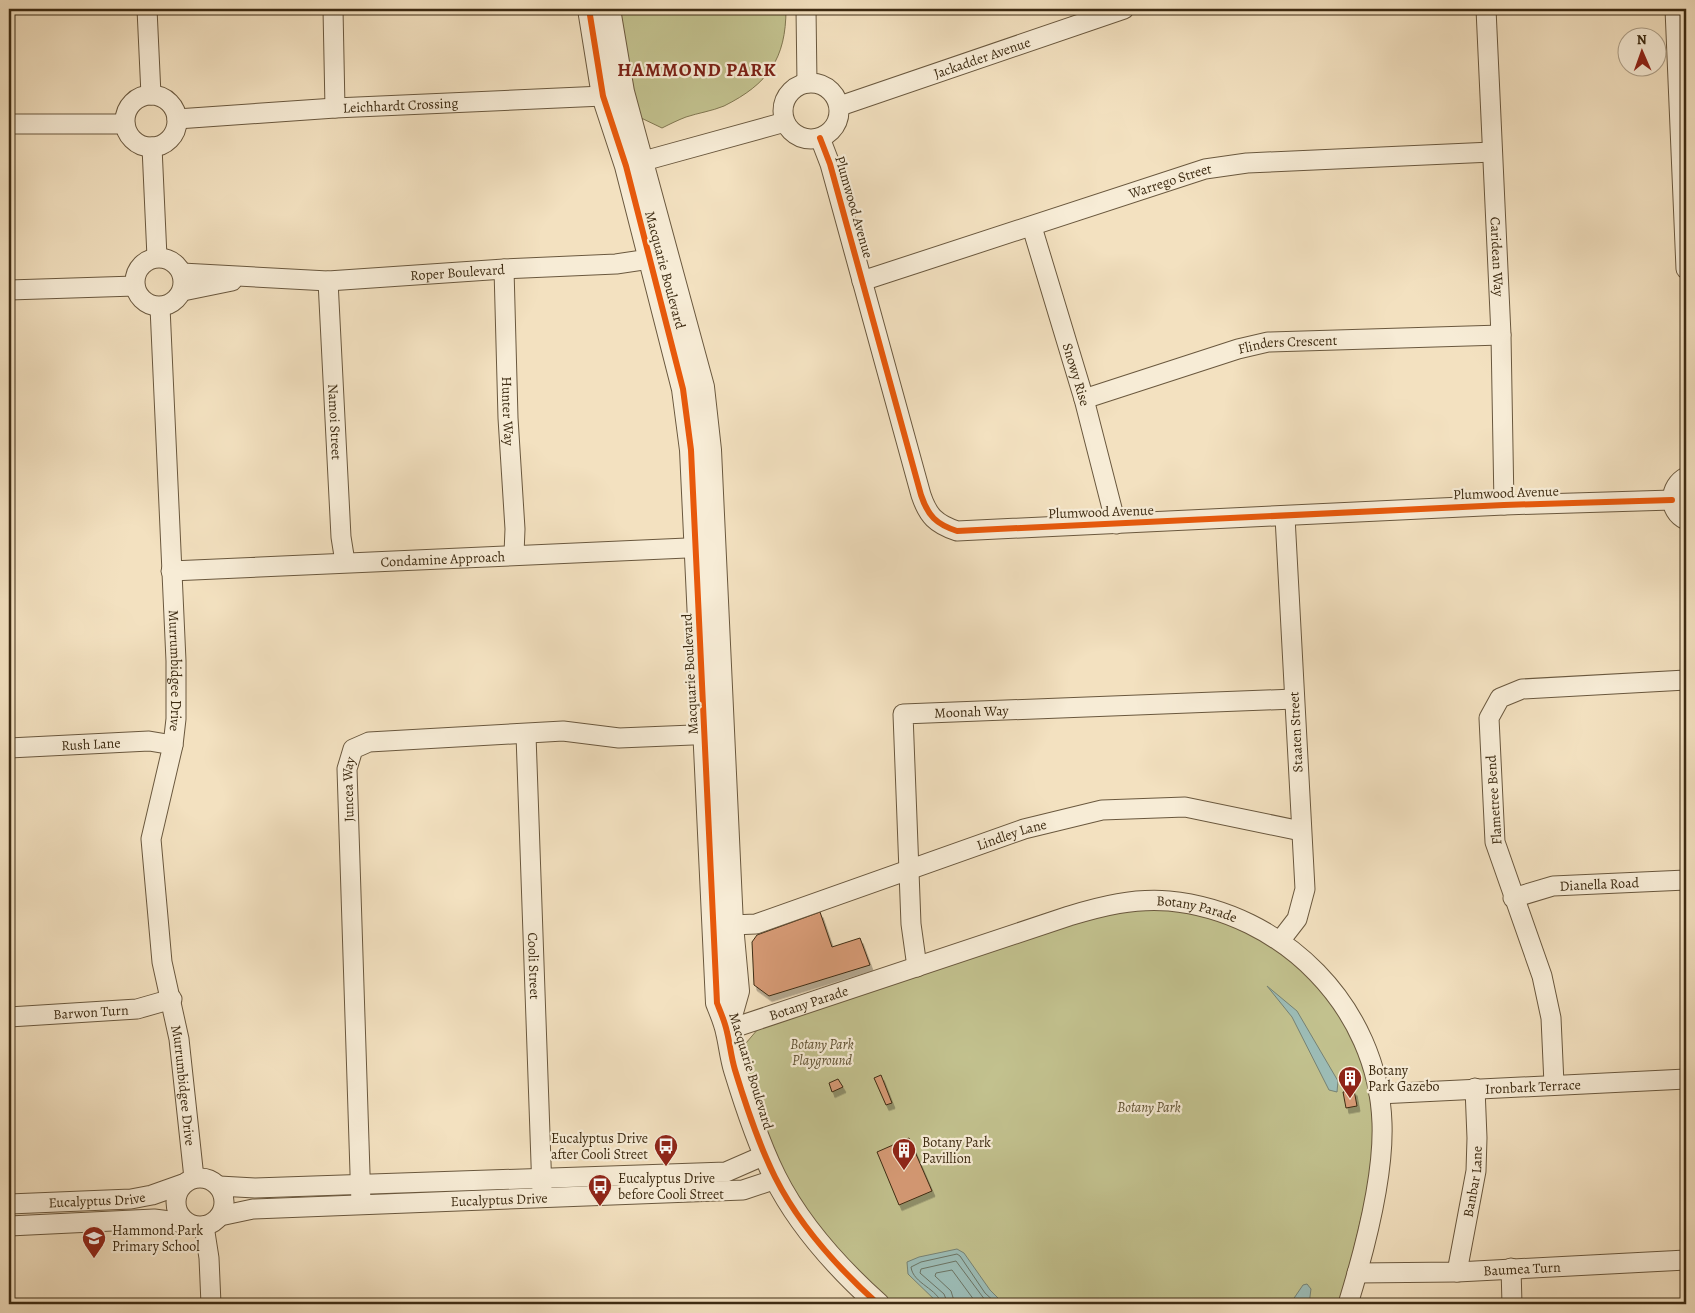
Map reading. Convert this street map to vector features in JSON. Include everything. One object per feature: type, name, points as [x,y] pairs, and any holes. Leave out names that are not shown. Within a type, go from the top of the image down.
[{"type":"street","points":[[147,9],[151,95]]},
{"type":"street","points":[[333,9],[335,108]]},
{"type":"street","name":"Macquarie Boulevard","points":[[589,9],[659,258],[703,387],[710,450],[705,547],[715,734],[738,991],[727,1030]]},
{"type":"street","name":"Macquarie Boulevard","points":[[609,9],[613,94]]},
{"type":"street","points":[[806,9],[808,83]]},
{"type":"street","name":"Jackadder Avenue","points":[[840,106],[1124,9]]},
{"type":"street","name":"Caridean Way","points":[[1486,9],[1501,335],[1504,504]]},
{"type":"street","points":[[1675,9],[1686,269]]},
{"type":"street","points":[[808,83],[815,83],[828,88],[840,106],[836,126],[820,138],[803,139],[795,135],[785,122],[783,105],[787,97],[792,90],[808,83]]},
{"type":"street","name":"Leichhardt Crossing","points":[[177,119],[335,108],[613,94]]},
{"type":"street","points":[[151,95],[166,100],[175,112],[177,119],[173,135],[160,146],[152,147],[144,146],[131,138],[125,124],[128,107],[142,96],[151,95]]},
{"type":"street","points":[[634,164],[785,122]]},
{"type":"street","points":[[9,124],[125,124]]},
{"type":"street","name":"Plumwood Avenue","points":[[820,138],[830,164],[921,495],[929,516],[935,522],[957,531],[1504,504],[1672,500]]},
{"type":"street","points":[[152,147],[157,258]]},
{"type":"street","name":"Warrego Street","points":[[862,281],[1205,169],[1247,163],[1492,152]]},
{"type":"street","name":"Snowy Rise","points":[[1032,227],[1084,399],[1116,524]]},
{"type":"street","points":[[157,258],[172,261],[182,282],[174,302],[160,307],[146,303],[137,292],[135,286],[138,270],[149,260],[157,258]]},
{"type":"street","name":"Roper Boulevard","points":[[182,282],[200,272],[246,278],[328,281],[504,269],[616,264],[659,258]]},
{"type":"street","name":"Hunter Way","points":[[504,269],[508,418],[515,529],[514,554]]},
{"type":"street","name":"Namoi Street","points":[[328,281],[341,537],[345,562]]},
{"type":"street","points":[[9,290],[135,286]]},
{"type":"street","name":"Murrumbidgee Drive","points":[[160,307],[176,661],[176,719],[173,745],[152,839],[162,962],[172,998],[179,1040],[188,1181]]},
{"type":"street","name":"Flinders Crescent","points":[[1084,399],[1238,349],[1268,342],[1501,335]]},
{"type":"street","points":[[1686,477],[1676,485],[1672,500],[1677,513],[1686,520]]},
{"type":"street","name":"Staaten Street","points":[[1280,941],[1297,919],[1305,889],[1285,516]]},
{"type":"street","name":"Condamine Approach","points":[[171,571],[514,554],[705,547]]},
{"type":"street","name":"Flametree Bend","points":[[1554,1084],[1551,1018],[1542,976],[1494,842],[1489,718],[1500,698],[1522,689],[1686,680]]},
{"type":"street","name":"Moonah Way","points":[[917,967],[911,924],[903,714],[1294,700]]},
{"type":"street","name":"Juncea Way","points":[[362,1204],[347,769],[353,749],[369,742],[563,732],[618,738],[715,734]]},
{"type":"street","name":"Cooli Street","points":[[526,734],[542,1197]]},
{"type":"street","name":"Macquarie Boulevard","points":[[715,734],[714,972],[718,1003],[727,1030],[734,1067],[765,1155],[776,1179],[801,1218],[827,1252],[857,1286],[878,1304]]},
{"type":"street","name":"Rush Lane","points":[[9,748],[149,742],[173,745]]},
{"type":"street","name":"Lindley Lane","points":[[732,925],[756,924],[1024,829],[1102,810],[1185,807],[1301,831]]},
{"type":"street","name":"Dianella Road","points":[[1513,898],[1553,886],[1686,880]]},
{"type":"street","name":"Botany Parade","points":[[727,1030],[1069,916],[1114,903],[1141,900],[1168,901],[1217,911],[1247,923],[1280,941],[1316,970],[1339,998],[1367,1053],[1379,1094],[1382,1155],[1357,1273],[1348,1304]]},
{"type":"street","name":"Barwon Turn","points":[[9,1017],[137,1009],[172,998]]},
{"type":"street","name":"Ironbark Terrace","points":[[1379,1094],[1686,1079]]},
{"type":"street","name":"Banbar Lane","points":[[1457,1272],[1476,1171],[1475,1088]]},
{"type":"street","name":"Eucalyptus Drive","points":[[219,1186],[255,1188],[726,1172],[765,1155]]},
{"type":"street","points":[[9,1226],[154,1219],[195,1224],[215,1221],[224,1208],[223,1193],[219,1186],[205,1178],[188,1181],[176,1198],[177,1212],[195,1224],[209,1258],[211,1304]]},
{"type":"street","name":"Eucalyptus Drive","points":[[220,1216],[253,1209],[743,1190],[776,1179]]},
{"type":"street","name":"Eucalyptus Drive","points":[[9,1204],[130,1200],[152,1195],[188,1181]]},
{"type":"street","name":"Baumea Turn","points":[[1357,1273],[1457,1272],[1686,1260]]},
{"type":"street","points":[[1511,1268],[1512,1304]]},
{"type":"green space","points":[[614,9],[786,9],[785,27],[778,56],[763,79],[739,98],[724,106],[686,117],[662,128],[637,116]]},
{"type":"green space","name":"Botany Park","points":[[1144,908],[1178,910],[1231,923],[1276,947],[1330,998],[1358,1049],[1371,1086],[1375,1125],[1373,1167],[1341,1304],[890,1304],[879,1296],[821,1235],[773,1155],[748,1082],[744,1056],[746,1043],[758,1029],[1078,919]]},
{"type":"water","points":[[1267,986],[1297,1011],[1338,1081],[1337,1092],[1329,1090],[1292,1017]]},
{"type":"water","points":[[957,1249],[964,1253],[990,1290],[1004,1304],[939,1304],[908,1274],[907,1262],[919,1257]]},
{"type":"water","points":[[1307,1284],[1311,1289],[1309,1304],[1290,1304],[1303,1285]]},
{"type":"building","points":[[820,912],[832,947],[860,938],[870,965],[769,996],[754,985],[752,942],[757,935]]},
{"type":"building","points":[[881,1075],[892,1103],[886,1105],[874,1078]]},
{"type":"building","points":[[838,1079],[843,1087],[832,1092],[829,1083]]},
{"type":"building","name":"Botany Park Gazebo","points":[[1354,1090],[1357,1106],[1346,1108],[1343,1092]]},
{"type":"building","name":"Botany Park Pavillion","points":[[909,1138],[932,1191],[899,1205],[877,1152]]},
{"type":"cycle path","points":[[589,9],[603,96],[626,166],[683,389],[691,450],[717,1003],[725,1025],[734,1065],[748,1111],[775,1177],[796,1212],[820,1245],[848,1276],[878,1304]]},
{"type":"cycle path","points":[[820,138],[830,164],[921,495],[930,514],[938,522],[957,531],[1504,505],[1672,500]]},
{"type":"place","name":"Botany Park Gazebo","points":[[1350,1099]]},
{"type":"place","name":"Eucalyptus Drive after Cooli Street","points":[[666,1167]]},
{"type":"place","name":"Botany Park Pavillion","points":[[904,1171]]},
{"type":"place","name":"Eucalyptus Drive before Cooli Street","points":[[600,1207]]},
{"type":"place","name":"Hammond Park Primary School","points":[[94,1259]]},
{"type":"district","name":"HAMMOND PARK","points":[[697,70]]},
{"type":"park label","name":"Botany Park Playground","points":[[822,1052]]}]
